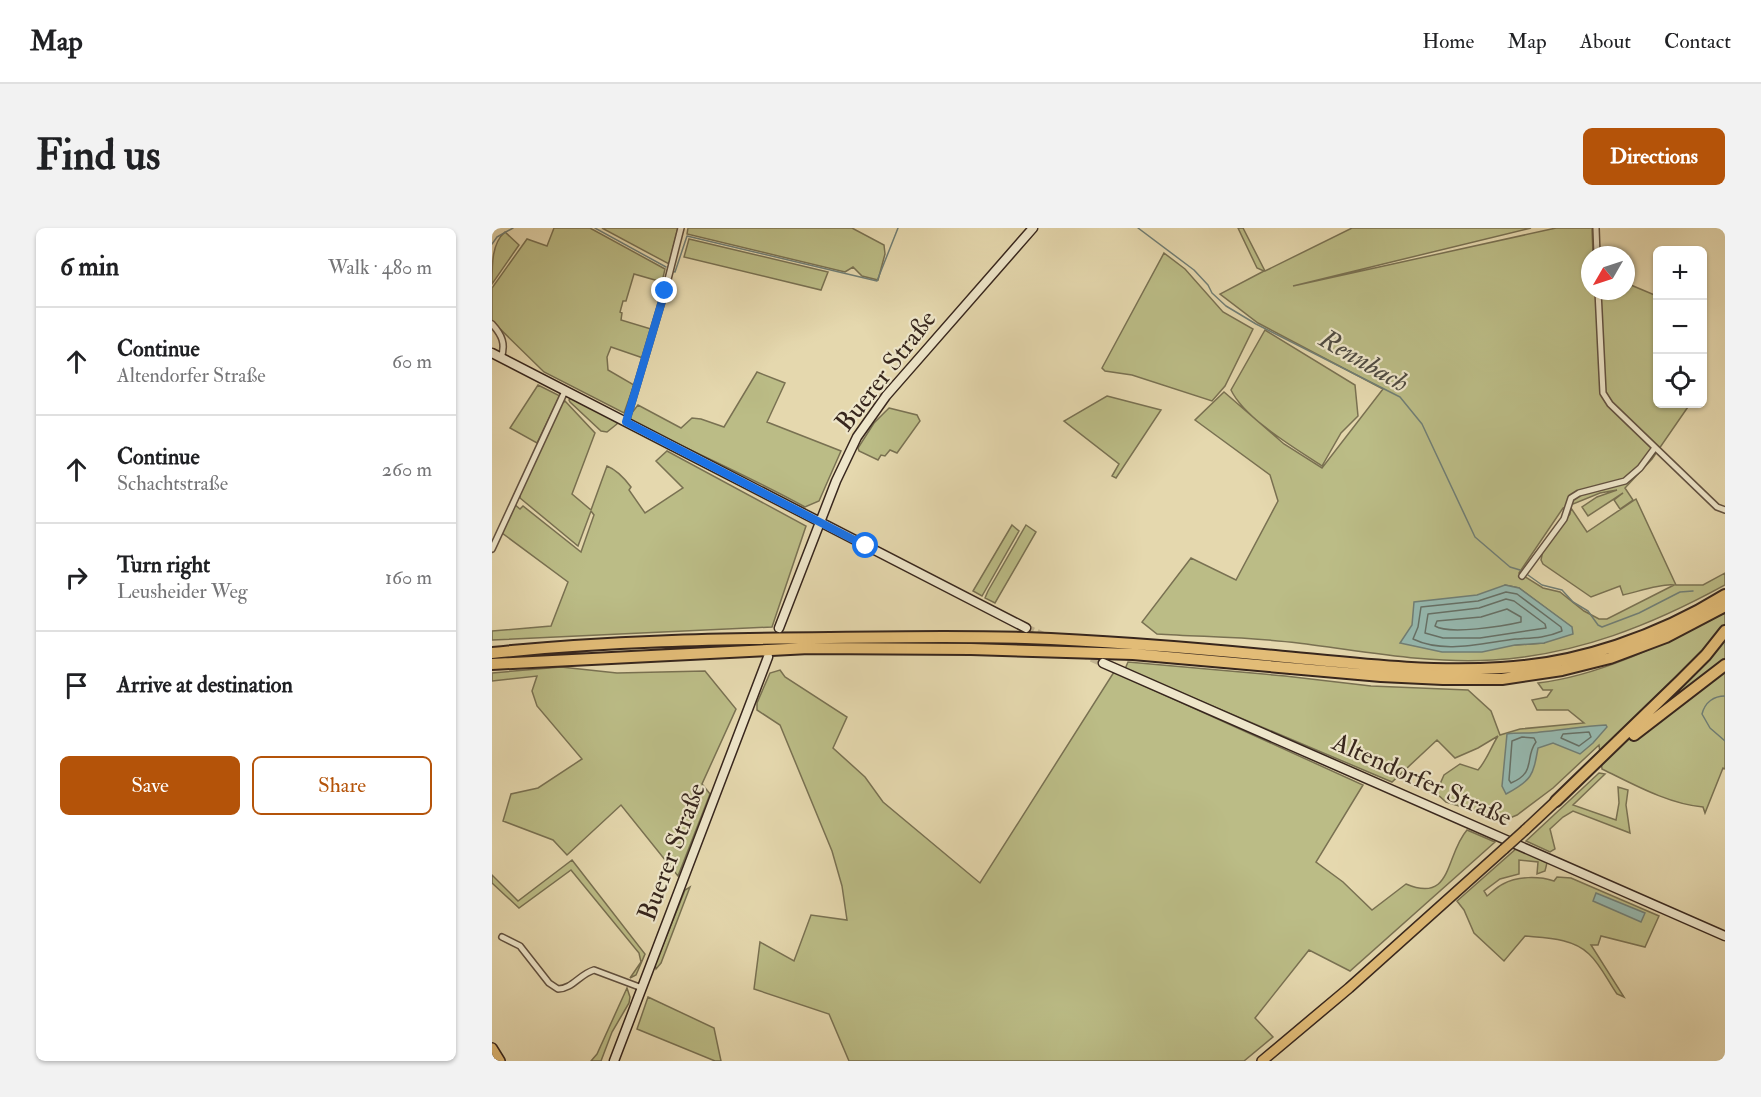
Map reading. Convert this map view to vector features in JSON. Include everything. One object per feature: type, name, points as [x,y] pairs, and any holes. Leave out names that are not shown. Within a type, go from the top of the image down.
[{"type":"highway","points":[[493,655],[594,644],[702,639],[1024,638],[1190,648],[1380,665],[1442,669],[1500,669],[1532,665],[1605,649],[1660,628],[1725,595]]},
{"type":"highway","points":[[493,655],[809,648],[971,649],[1132,654],[1391,676],[1502,679],[1562,670],[1610,658],[1673,633],[1725,606]]},
{"type":"highway","points":[[1556,801],[1680,681],[1725,632]]},
{"type":"highway","points":[[1556,801],[1645,726],[1725,665]]},
{"type":"main road","points":[[1262,1061],[1349,988],[1556,801]]},
{"type":"main road","points":[[492,1048],[500,1061]]},
{"type":"street","points":[[626,422],[681,228]]},
{"type":"street","name":"Buerer Straße","points":[[779,628],[846,456],[867,421],[908,370],[1033,228]]},
{"type":"street","points":[[1596,228],[1597,246]]},
{"type":"street","points":[[1598,300],[1603,393],[1610,404],[1654,449],[1717,507],[1725,510]]},
{"type":"street","points":[[492,324],[500,334],[504,345],[496,356],[1026,628]]},
{"type":"street","points":[[492,549],[565,391]]},
{"type":"street","points":[[1522,576],[1564,519],[1571,498],[1579,493],[1624,481],[1640,468],[1654,449]]},
{"type":"street","name":"Buerer Straße","points":[[614,1061],[768,657]]},
{"type":"street","name":"Altendorfer Straße","points":[[1102,663],[1725,936]]},
{"type":"street","points":[[502,937],[520,946],[549,983],[558,989],[566,988],[594,970],[642,988]]},
{"type":"green space","points":[[554,228],[590,228],[665,269],[662,282],[634,274],[626,301],[623,301],[620,312],[622,313],[621,320],[651,329],[643,358],[611,347],[607,357],[608,370],[634,385],[624,413],[544,372],[492,321],[492,288],[527,239],[547,246]]},
{"type":"green space","points":[[602,228],[678,228],[669,264]]},
{"type":"green space","points":[[688,228],[852,228],[884,245],[885,254],[878,280],[862,276],[853,267],[845,272],[687,234]]},
{"type":"green space","points":[[1238,228],[1243,228],[1265,271],[1352,228],[1531,228],[1293,286],[1556,228],[1592,228],[1593,246],[1581,246],[1581,300],[1635,300],[1635,287],[1653,294],[1653,408],[1687,408],[1652,459],[1625,488],[1633,500],[1620,509],[1614,500],[1623,493],[1588,516],[1582,507],[1597,497],[1617,490],[1600,493],[1563,508],[1519,573],[1543,588],[1560,592],[1584,611],[1599,619],[1607,619],[1674,585],[1656,586],[1623,595],[1620,586],[1591,597],[1543,564],[1541,560],[1543,550],[1570,514],[1571,508],[1587,532],[1636,499],[1676,585],[1703,585],[1725,573],[1725,585],[1670,613],[1613,636],[1554,652],[1493,660],[1444,660],[1281,641],[1157,634],[1142,622],[1191,558],[1236,580],[1278,501],[1270,475],[1195,420],[1224,392],[1284,444],[1322,468],[1383,389],[1258,323],[1220,294],[1264,271],[1257,268]],"holes":[[[1505,585],[1519,588],[1571,627],[1544,643],[1515,645],[1477,608]]]},
{"type":"green space","points":[[505,232],[519,245],[492,284],[495,248]]},
{"type":"green space","points":[[689,239],[828,272],[821,290],[684,257]]},
{"type":"green space","points":[[1164,253],[1185,269],[1223,312],[1253,329],[1225,386],[1212,401],[1132,375],[1105,371],[1102,368]]},
{"type":"green space","points":[[1265,330],[1355,385],[1358,416],[1341,433],[1322,466],[1285,442],[1247,412],[1231,390]]},
{"type":"green space","points":[[757,372],[785,383],[767,422],[841,451],[819,501],[805,507],[627,419],[638,405],[681,428],[692,418],[724,427]]},
{"type":"green space","points":[[538,385],[560,396],[537,443],[510,428]]},
{"type":"green space","points":[[1107,396],[1161,410],[1116,478],[1112,476],[1119,464],[1064,421]]},
{"type":"green space","points":[[571,397],[617,421],[617,424],[607,432],[601,431],[570,402]]},
{"type":"green space","points":[[565,401],[595,433],[572,494],[591,510],[607,466],[629,484],[631,487],[629,490],[645,513],[683,488],[656,461],[667,451],[806,526],[772,627],[492,640],[492,631],[551,626],[568,582],[502,533],[514,504],[520,509],[523,506],[581,552],[594,515],[591,511],[578,546],[520,498],[520,493],[560,404]]},
{"type":"green space","points":[[889,408],[917,415],[920,421],[897,453],[890,450],[885,456],[881,455],[878,460],[859,451],[858,448],[874,423]]},
{"type":"green space","points":[[1012,525],[1019,531],[982,596],[973,591]]},
{"type":"green space","points":[[1026,525],[1036,532],[995,603],[985,598]]},
{"type":"green space","points":[[1725,613],[1725,769],[1723,768],[1705,813],[1703,807],[1664,798],[1602,769],[1599,745],[1553,788],[1517,815],[1505,820],[1446,802],[1436,793],[1444,775],[1460,764],[1478,770],[1498,736],[1455,758],[1437,740],[1392,782],[1125,669],[1128,662],[1371,686],[1468,690],[1491,711],[1500,735],[1520,729],[1584,723],[1568,710],[1537,710],[1532,700],[1547,697],[1552,690],[1543,690],[1538,683],[1563,679],[1611,665],[1657,646]]},
{"type":"green space","points":[[561,667],[617,673],[705,671],[736,709],[702,784],[710,794],[678,876],[621,805],[567,855],[553,840],[503,821],[511,794],[538,788],[582,759],[537,706],[532,691],[537,676],[492,681],[492,673]]},
{"type":"green space","points":[[780,670],[785,677],[847,717],[833,748],[865,777],[883,802],[980,883],[1114,672],[1363,785],[1316,862],[1343,882],[1372,910],[1406,884],[1432,888],[1440,882],[1467,830],[1495,842],[1350,971],[1309,950],[1255,1018],[1273,1037],[1244,1061],[849,1061],[829,1014],[754,989],[760,942],[794,961],[811,915],[847,920],[842,886],[832,851],[780,725],[757,710],[757,703],[770,673]]},
{"type":"green space","points":[[1599,773],[1605,774],[1573,805],[1616,820],[1619,803],[1618,787],[1628,790],[1626,805],[1630,833],[1573,811],[1550,829],[1555,849],[1550,852],[1526,841]]},
{"type":"green space","points":[[1517,848],[1547,863],[1545,871],[1537,874],[1538,862],[1519,860],[1519,874],[1500,879],[1484,891],[1487,896],[1501,885],[1515,879],[1542,878],[1554,881],[1557,877],[1571,878],[1659,916],[1645,947],[1601,936],[1598,945],[1591,945],[1624,997],[1617,994],[1593,958],[1575,945],[1559,940],[1525,936],[1504,961],[1474,933],[1464,910],[1457,901]]},
{"type":"green space","points":[[572,860],[645,954],[636,975],[630,978],[641,962],[639,953],[571,870],[519,908],[492,883],[492,875],[518,901]]},
{"type":"green space","points":[[690,887],[661,963],[656,969],[655,965],[685,890]]},
{"type":"green space","points":[[627,988],[629,1003],[612,1032],[601,1061],[591,1061],[597,1054]]},
{"type":"green space","points":[[648,997],[714,1028],[721,1061],[715,1061],[637,1029]]},
{"type":"water","points":[[1505,585],[1519,588],[1572,627],[1573,634],[1544,643],[1515,645],[1482,652],[1442,652],[1400,643],[1412,625],[1414,602],[1477,595]]},
{"type":"water","points":[[1606,725],[1607,727],[1593,743],[1580,754],[1553,743],[1538,748],[1530,776],[1506,794],[1502,786],[1507,734]]},
{"type":"water","points":[[1596,893],[1645,913],[1641,922],[1593,901]]},
{"type":"waterway","points":[[492,244],[497,237],[513,228]]},
{"type":"waterway","points":[[595,228],[666,267]]},
{"type":"waterway","points":[[672,271],[675,272],[687,236],[877,281],[898,228]]},
{"type":"waterway","name":"Rennbach","points":[[1138,228],[1194,270],[1212,293],[1226,306],[1256,324],[1400,397],[1422,424],[1475,537],[1510,567],[1520,570]]},
{"type":"waterway","name":"Rennbach","points":[[1528,575],[1542,585],[1562,590],[1573,602],[1588,611],[1602,627],[1639,613],[1680,592],[1693,591]]},
{"type":"waterway","points":[[1725,696],[1710,700],[1702,714],[1710,728],[1725,741]]},
{"type":"tunnel","points":[[1026,628],[1103,663]]},
{"type":"route","points":[[665,291],[626,422],[866,546]]}]
